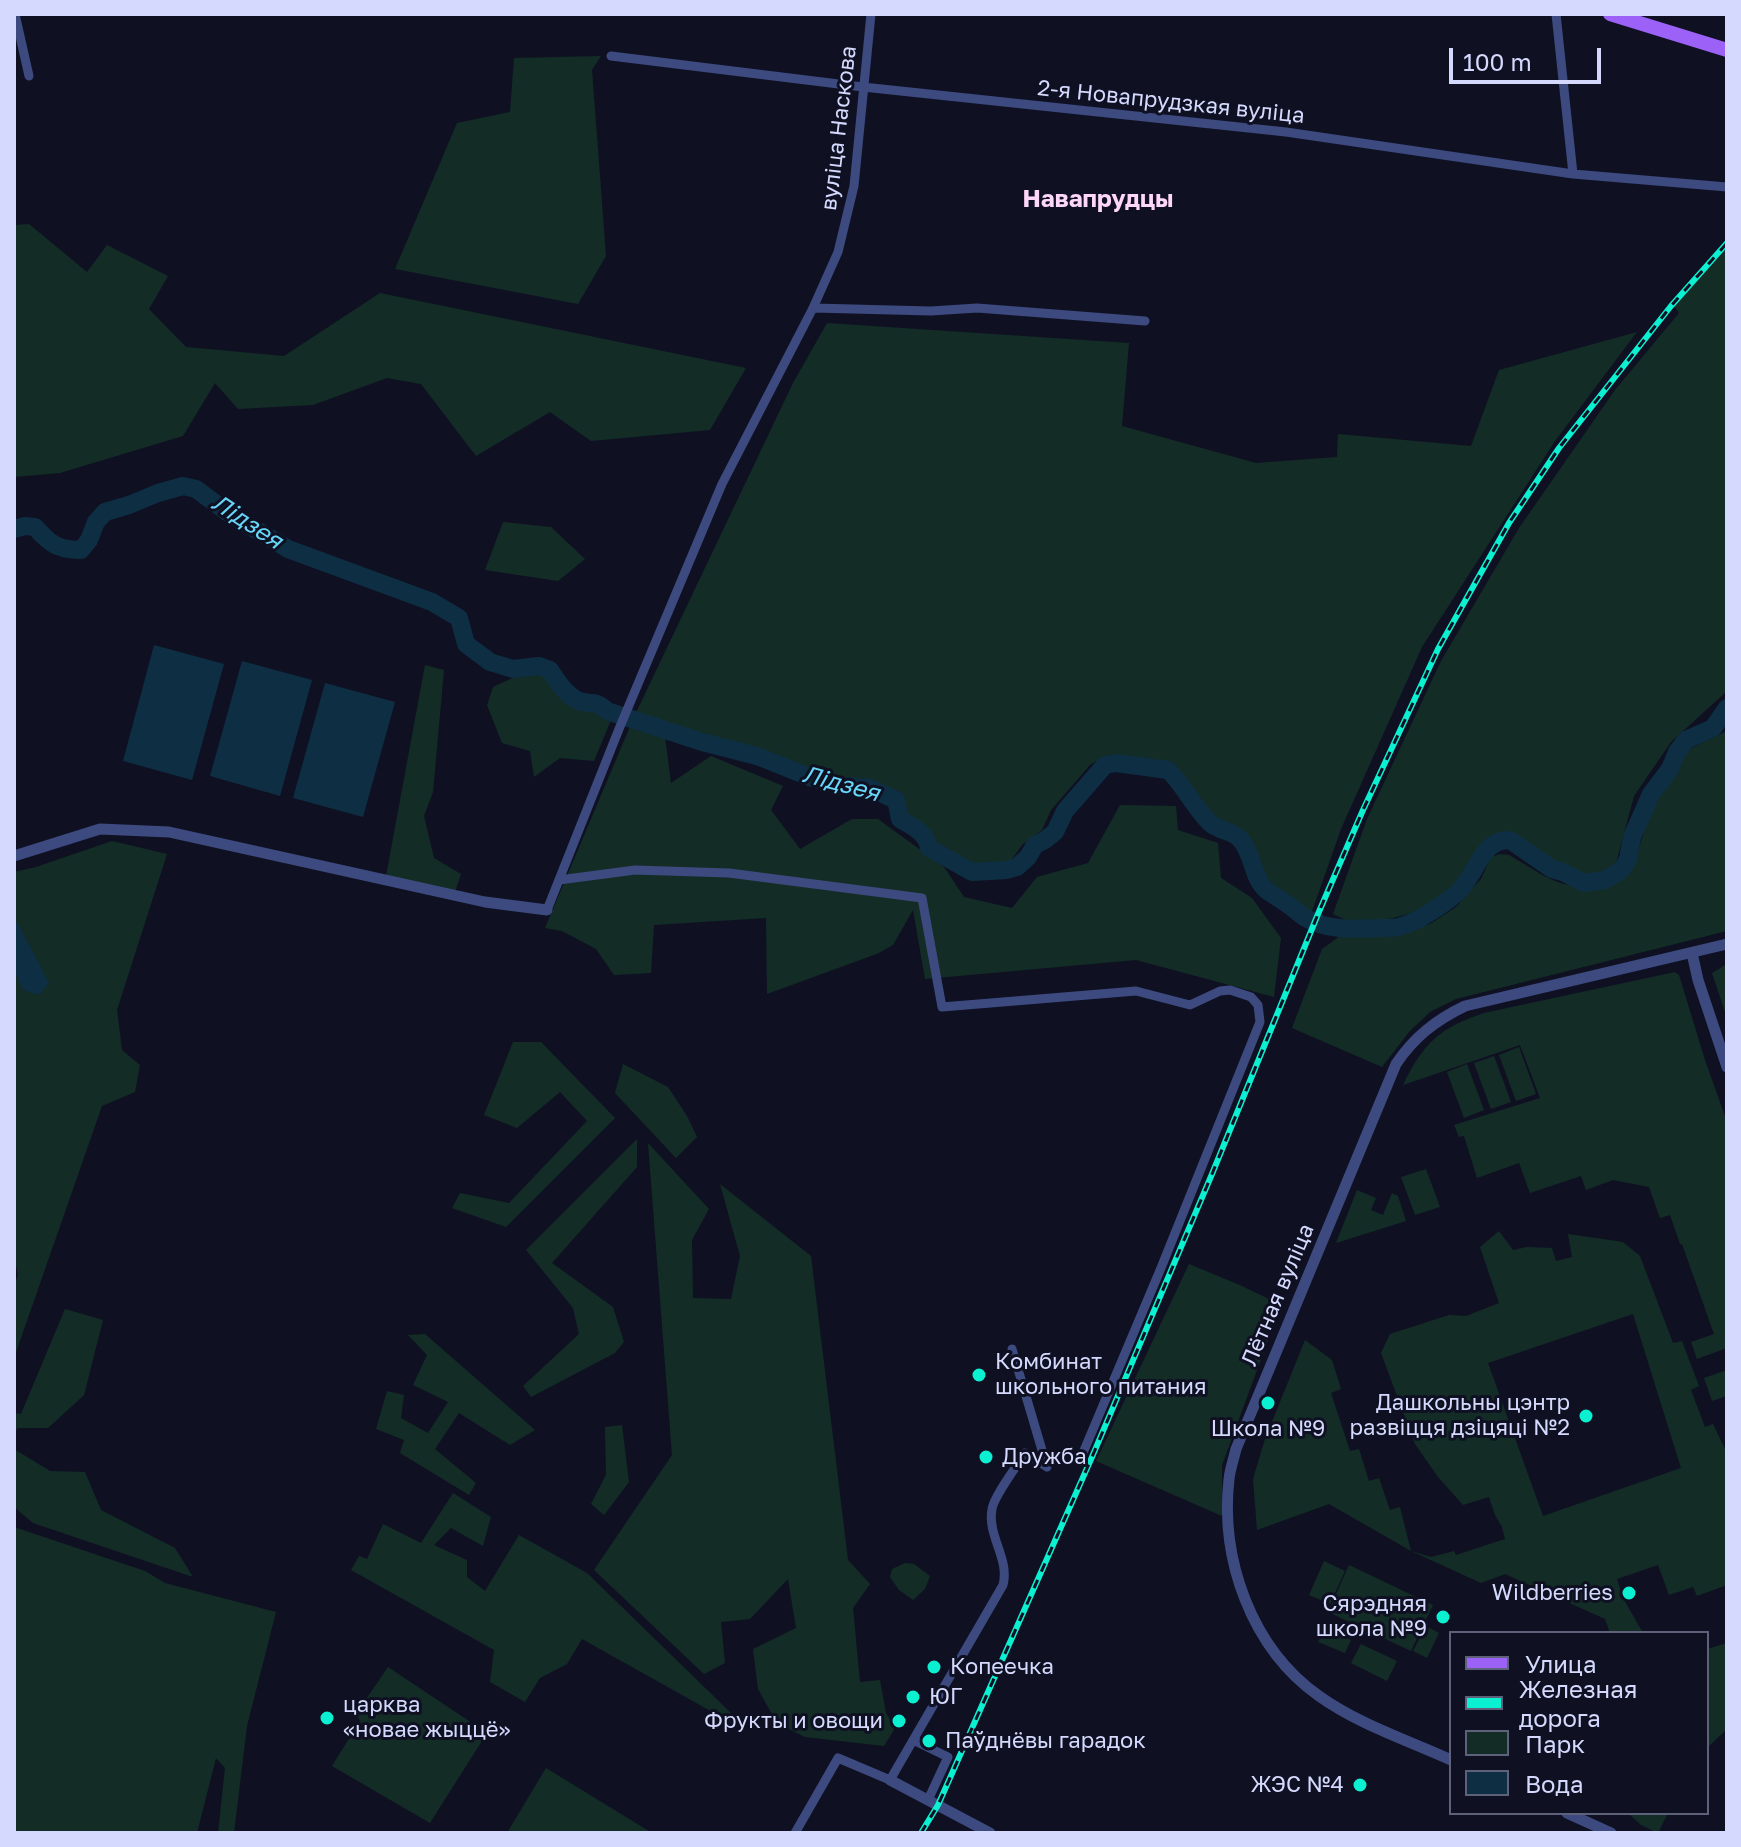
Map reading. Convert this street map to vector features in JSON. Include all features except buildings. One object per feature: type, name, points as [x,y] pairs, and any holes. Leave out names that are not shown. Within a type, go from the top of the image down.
[{"type":"main road","points":[[1610,14],[1727,50]]},
{"type":"street","points":[[15,14],[29,76]]},
{"type":"street","name":"вуліца Наскова","points":[[547,910],[629,704],[722,484],[813,308],[838,252],[854,186],[871,14]]},
{"type":"street","points":[[1556,14],[1573,174]]},
{"type":"street","name":"2-я Новапрудзкая вуліца","points":[[611,56],[863,87],[1286,132],[1573,174],[1727,187]]},
{"type":"street","points":[[813,308],[931,311],[977,308],[1145,321]]},
{"type":"street","points":[[14,856],[100,829],[169,832],[485,902],[547,910]]},
{"type":"street","points":[[559,880],[635,870],[729,873],[922,898],[942,1007],[1136,991],[1190,1005],[1230,990],[1251,997],[1258,1005],[1260,1022],[1080,1460]]},
{"type":"street","name":"Лётная вуліца","points":[[1449,1759],[1340,1708],[1308,1687],[1273,1653],[1250,1612],[1231,1544],[1229,1476],[1236,1449],[1396,1064],[1410,1045],[1445,1015],[1465,1006],[1727,944]]},
{"type":"street","points":[[1692,953],[1727,1067]]},
{"type":"street","points":[[890,1780],[1003,1585],[1006,1573],[994,1529],[992,1507],[1025,1453],[1047,1467],[1012,1349]]},
{"type":"street","points":[[913,1740],[948,1757],[933,1802]]},
{"type":"street","points":[[795,1833],[838,1758],[890,1780],[990,1833]]},
{"type":"street","points":[[1571,1815],[1611,1833]]},
{"type":"green space","points":[[601,56],[592,70],[606,256],[578,304],[395,269],[457,123],[510,112],[514,58]]},
{"type":"green space","points":[[29,224],[87,272],[107,245],[168,276],[149,309],[186,347],[284,356],[380,293],[746,368],[710,430],[591,441],[550,412],[476,456],[421,384],[387,378],[313,405],[238,409],[215,383],[183,436],[60,473],[14,477],[14,225]]},
{"type":"green space","points":[[1727,248],[1727,691],[1671,742],[1634,796],[1615,867],[1596,876],[1586,876],[1565,870],[1535,850],[1507,837],[1480,847],[1446,896],[1423,910],[1389,919],[1350,922],[1333,914],[1367,819],[1441,661],[1519,528],[1615,390],[1679,313],[1674,306]]},
{"type":"green space","points":[[827,323],[1129,343],[1122,426],[1256,463],[1337,457],[1338,434],[1471,446],[1499,370],[1637,332],[1555,441],[1422,647],[1341,829],[1311,914],[1268,888],[1255,858],[1241,840],[1216,826],[1196,807],[1170,768],[1101,758],[1090,765],[1051,810],[1042,830],[1022,845],[1010,862],[963,867],[935,850],[921,829],[903,820],[897,801],[874,786],[842,783],[756,751],[664,729],[671,783],[711,756],[783,786],[771,810],[800,849],[852,819],[878,819],[944,867],[964,897],[1012,908],[1037,877],[1088,863],[1120,805],[1176,806],[1178,830],[1218,843],[1221,878],[1252,898],[1281,938],[1274,997],[1136,960],[925,979],[913,910],[893,945],[767,994],[766,918],[654,925],[651,973],[614,975],[596,949],[562,931],[545,928],[634,717],[793,383]]},
{"type":"green space","points":[[503,522],[551,527],[585,559],[558,581],[485,570]]},
{"type":"green space","points":[[425,665],[444,670],[433,792],[424,816],[434,858],[461,874],[455,892],[386,876]]},
{"type":"green space","points":[[539,666],[550,670],[557,682],[578,701],[599,703],[614,713],[594,761],[560,758],[534,777],[530,751],[502,743],[487,705],[493,687]]},
{"type":"green space","points":[[1727,731],[1727,931],[1456,999],[1430,1012],[1409,1032],[1382,1067],[1292,1028],[1322,949],[1340,936],[1394,934],[1430,924],[1456,907],[1481,879],[1491,857],[1509,855],[1544,876],[1583,888],[1600,888],[1623,877],[1635,859],[1653,805],[1689,749]]},
{"type":"green space","points":[[112,841],[167,854],[117,1010],[122,1050],[140,1065],[135,1092],[102,1106],[14,1358],[14,1286],[18,1275],[14,1256],[14,872]]},
{"type":"green space","points":[[1727,964],[1727,1018],[1712,973]]},
{"type":"green space","points":[[1675,972],[1679,975],[1727,1122],[1727,1348],[1697,1359],[1691,1342],[1714,1334],[1670,1215],[1660,1218],[1649,1187],[1613,1180],[1586,1190],[1581,1176],[1530,1193],[1519,1163],[1477,1178],[1464,1136],[1459,1137],[1454,1125],[1540,1098],[1520,1045],[1403,1085],[1426,1047],[1445,1031],[1469,1018]]},
{"type":"green space","points":[[513,1042],[541,1042],[615,1118],[506,1227],[452,1208],[460,1193],[509,1203],[587,1121],[560,1092],[517,1128],[484,1115]]},
{"type":"green space","points":[[1519,1047],[1536,1094],[1516,1101],[1499,1055]]},
{"type":"green space","points":[[1494,1056],[1511,1102],[1491,1109],[1474,1063]]},
{"type":"green space","points":[[623,1064],[668,1087],[687,1116],[697,1137],[676,1158],[615,1093]]},
{"type":"green space","points":[[1467,1064],[1484,1110],[1464,1118],[1447,1072]]},
{"type":"green space","points":[[637,1139],[637,1167],[552,1263],[613,1307],[624,1342],[615,1353],[531,1397],[523,1386],[579,1334],[573,1308],[526,1250]]},
{"type":"green space","points":[[648,1143],[709,1209],[692,1240],[693,1298],[731,1299],[740,1256],[720,1184],[811,1256],[848,1560],[870,1584],[853,1608],[860,1682],[880,1680],[886,1713],[895,1728],[884,1746],[805,1737],[777,1723],[758,1689],[753,1649],[796,1628],[788,1579],[750,1619],[721,1622],[725,1663],[704,1674],[594,1570],[672,1455]]},
{"type":"green space","points":[[1426,1169],[1440,1207],[1415,1215],[1401,1177]]},
{"type":"green space","points":[[1357,1190],[1376,1198],[1371,1210],[1383,1215],[1392,1193],[1398,1196],[1406,1221],[1336,1243]]},
{"type":"green space","points":[[1499,1231],[1513,1250],[1552,1248],[1556,1261],[1572,1257],[1568,1234],[1623,1242],[1640,1256],[1673,1343],[1682,1341],[1699,1386],[1691,1390],[1705,1427],[1713,1424],[1727,1453],[1727,1585],[1697,1596],[1693,1587],[1669,1595],[1658,1565],[1617,1579],[1623,1598],[1642,1631],[1609,1631],[1605,1619],[1505,1574],[1481,1583],[1411,1551],[1431,1557],[1454,1551],[1456,1555],[1505,1539],[1489,1497],[1463,1505],[1415,1444],[1381,1353],[1390,1334],[1449,1315],[1466,1316],[1499,1303],[1480,1247]],"holes":[[[1633,1314],[1681,1468],[1543,1516],[1488,1363]]]},
{"type":"green space","points":[[1189,1264],[1281,1305],[1222,1465],[1222,1516],[1096,1461]]},
{"type":"green space","points":[[65,1309],[103,1320],[84,1395],[48,1428],[18,1428],[14,1433],[14,1413],[21,1414]]},
{"type":"green space","points":[[425,1334],[535,1430],[510,1445],[459,1413],[435,1449],[476,1483],[469,1495],[400,1453],[404,1440],[376,1429],[387,1391],[404,1395],[401,1418],[428,1433],[448,1402],[413,1385],[427,1355],[408,1335]]},
{"type":"green space","points":[[1305,1340],[1332,1360],[1341,1389],[1331,1393],[1350,1451],[1359,1449],[1369,1481],[1379,1478],[1390,1510],[1400,1507],[1411,1551],[1329,1504],[1257,1530],[1253,1479],[1265,1439]]},
{"type":"green space","points":[[1727,1370],[1727,1396],[1712,1401],[1704,1378]]},
{"type":"green space","points":[[622,1425],[629,1482],[604,1515],[591,1504],[606,1475],[605,1427]]},
{"type":"green space","points":[[14,1449],[50,1471],[85,1472],[101,1510],[175,1548],[193,1577],[33,1523],[14,1507]]},
{"type":"green space","points":[[453,1493],[491,1517],[483,1546],[451,1528],[434,1545],[467,1560],[467,1577],[485,1591],[519,1535],[587,1573],[733,1715],[732,1723],[582,1639],[567,1664],[540,1678],[525,1702],[490,1682],[494,1650],[351,1570],[359,1556],[367,1559],[383,1524],[421,1543]]},
{"type":"green space","points":[[14,1527],[145,1571],[165,1583],[276,1612],[247,1726],[234,1833],[218,1833],[225,1768],[216,1758],[197,1833],[14,1833]]},
{"type":"green space","points":[[1324,1561],[1345,1571],[1330,1604],[1309,1595]]},
{"type":"green space","points":[[905,1563],[914,1564],[930,1576],[925,1589],[913,1600],[899,1590],[890,1577],[892,1569]]},
{"type":"green space","points":[[1349,1565],[1433,1605],[1411,1651],[1328,1612]]},
{"type":"green space","points":[[1426,1626],[1439,1633],[1427,1658],[1413,1651]]},
{"type":"green space","points":[[1325,1629],[1351,1640],[1345,1653],[1318,1642]]},
{"type":"green space","points":[[1727,1643],[1727,1729],[1709,1746],[1709,1648]]},
{"type":"green space","points":[[1361,1644],[1397,1661],[1387,1681],[1351,1663]]},
{"type":"green space","points":[[388,1667],[487,1733],[430,1823],[332,1766],[360,1721],[356,1714]]},
{"type":"green space","points":[[546,1768],[652,1833],[507,1833]]},
{"type":"green space","points":[[1630,1815],[1667,1815],[1658,1833],[1641,1825]]},
{"type":"water","points":[[154,645],[224,664],[192,780],[123,761]]},
{"type":"water","points":[[242,661],[312,680],[280,796],[210,776]]},
{"type":"water","points":[[325,683],[395,702],[363,817],[293,798]]},
{"type":"water","points":[[14,922],[17,922],[49,983],[39,995],[23,990],[14,970]]},
{"type":"waterway","name":"Лідзея","points":[[14,529],[35,527],[55,545],[81,550],[105,512],[183,486],[196,489],[288,549],[432,602],[459,618],[466,644],[490,662],[513,669],[539,666],[550,670],[565,691],[581,702],[595,703],[607,711],[757,756],[812,778],[843,786],[870,788],[896,800],[900,819],[922,834],[929,848],[972,872],[1017,867],[1035,845],[1055,832],[1065,811],[1105,765],[1116,763],[1168,770],[1209,822],[1240,839],[1264,888],[1313,922],[1341,928],[1397,927],[1422,917],[1457,893],[1485,852],[1500,841],[1510,840],[1552,869],[1584,883],[1604,880],[1615,874],[1628,859],[1632,837],[1651,794],[1670,769],[1677,752],[1686,740],[1713,728],[1727,708]]},
{"type":"railway","points":[[921,1833],[938,1805],[1092,1457],[1318,914],[1438,649],[1509,523],[1559,448],[1671,306],[1727,243]]},
{"type":"place","name":"Комбинат школьного питания","points":[[979,1375]]},
{"type":"place","name":"Школа №9","points":[[1268,1403]]},
{"type":"place","name":"Дашкольны цэнтр развіцця дзіцяці №2","points":[[1586,1416]]},
{"type":"place","name":"Дружба","points":[[986,1457]]},
{"type":"place","name":"Wildberries","points":[[1629,1593]]},
{"type":"place","name":"Сярэдняя школа №9","points":[[1443,1617]]},
{"type":"place","name":"Копеечка","points":[[934,1667]]},
{"type":"place","name":"ЮГ","points":[[913,1697]]},
{"type":"place","name":"царква «новае жыццё»","points":[[327,1718]]},
{"type":"place","name":"Фрукты и овощи","points":[[899,1721]]},
{"type":"place","name":"Паўднёвы гарадок","points":[[929,1741]]},
{"type":"place","name":"ЖЭС №4","points":[[1360,1785]]},
{"type":"district","name":"Навапрудцы","points":[[1098,199]]}]
